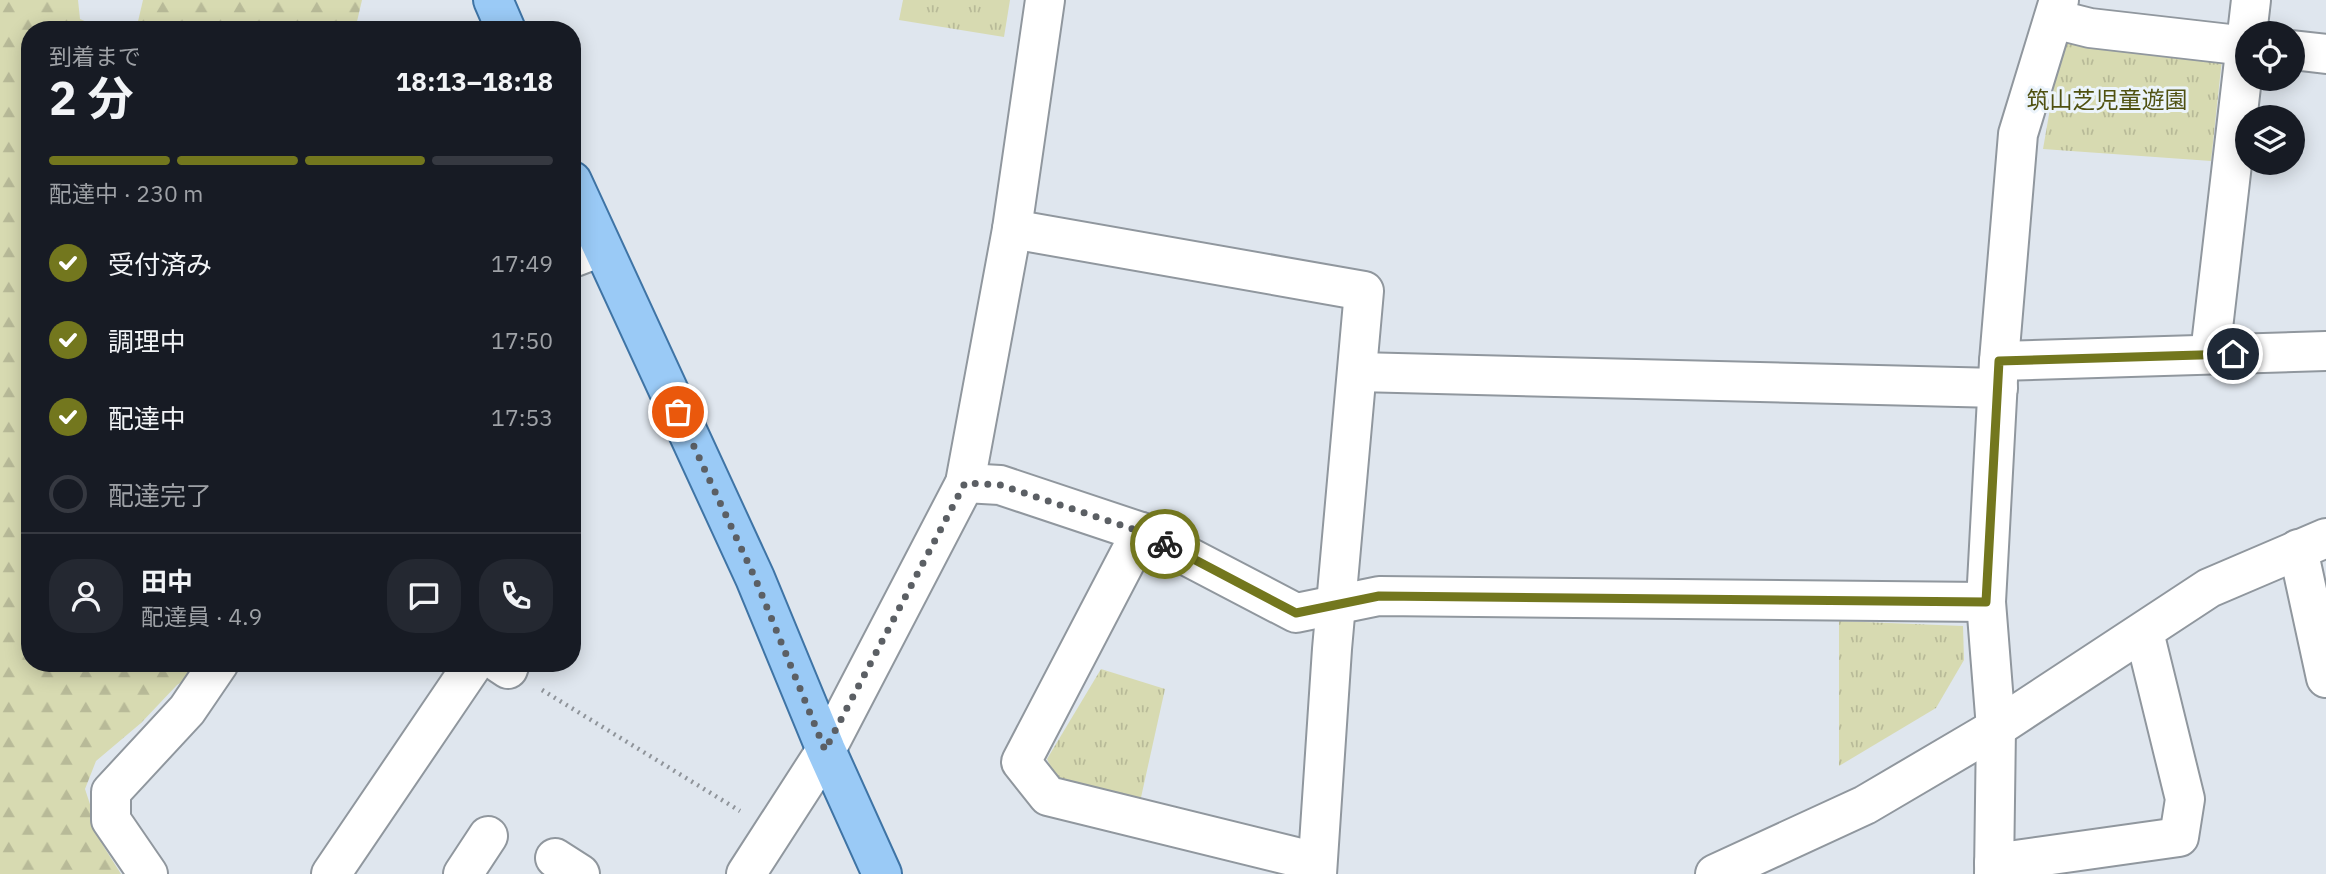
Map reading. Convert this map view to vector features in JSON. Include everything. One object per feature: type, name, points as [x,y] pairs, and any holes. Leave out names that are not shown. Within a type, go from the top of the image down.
[{"type":"main road","points":[[493,0],[502,21]]},
{"type":"main road","points":[[581,224],[587,253],[755,578],[825,750],[882,874]]},
{"type":"street","points":[[746,874],[825,750],[965,483],[1012,229],[1045,0]]},
{"type":"street","points":[[2249,21],[2251,0]]},
{"type":"street","points":[[2144,632],[2185,799],[2179,837],[1994,868],[1996,727],[1986,602],[1998,374],[2018,134],[2057,10],[2090,28],[2235,44]]},
{"type":"street","points":[[2305,52],[2326,54]]},
{"type":"street","points":[[2210,354],[2241,91]]},
{"type":"street","points":[[1012,229],[1364,291],[1317,868],[1048,796],[1021,762],[1142,532]]},
{"type":"street","points":[[1357,372],[1998,374],[2210,354],[2326,351]]},
{"type":"street","points":[[965,483],[1000,485],[1142,532],[1296,613],[1379,596],[1986,602]]},
{"type":"street","points":[[1716,874],[1865,805],[1996,727],[2209,588],[2312,544],[2326,678]]},
{"type":"street","points":[[148,874],[111,820],[111,792],[187,710],[213,672]]},
{"type":"street","points":[[331,874],[492,672]]},
{"type":"street","points":[[463,874],[488,836]]},
{"type":"path","points":[[510,672],[750,817]]},
{"type":"green space","points":[[0,0],[78,0],[80,19],[85,21],[21,21],[21,672],[197,672],[177,685],[141,723],[96,761],[85,789],[104,847],[121,874],[0,874]]},
{"type":"green space","points":[[143,0],[362,0],[357,21],[138,21]]},
{"type":"green space","points":[[903,0],[1010,0],[1004,37],[899,20]]},
{"type":"green space","name":"筑山芝児童遊園","points":[[2062,40],[2222,59],[2211,161],[2043,149]]},
{"type":"green space","points":[[1839,621],[1963,626],[1964,660],[1936,708],[1839,766]]},
{"type":"green space","points":[[1101,669],[1165,689],[1140,802],[1059,785],[1047,759]]},
{"type":"way so far","points":[[678,412],[755,578],[825,750],[965,483],[1000,485],[1142,532],[1165,544]]},
{"type":"route","points":[[1165,544],[1296,613],[1379,596],[1986,602],[1999,361],[2233,354]]}]
